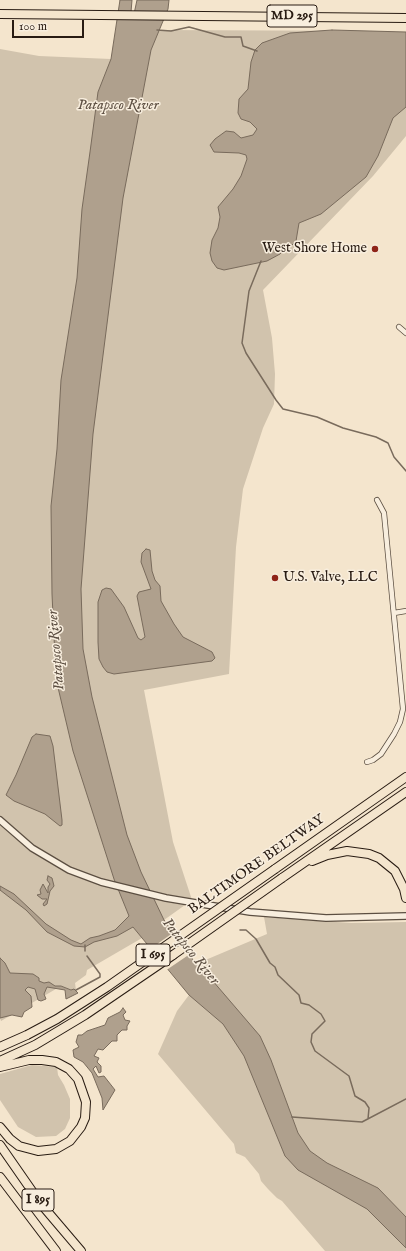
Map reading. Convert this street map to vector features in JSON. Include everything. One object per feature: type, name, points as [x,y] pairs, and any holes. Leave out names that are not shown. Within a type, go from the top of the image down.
[{"type":"highway","name":"MD 295","points":[[0,14],[406,18]]},
{"type":"highway","points":[[377,797],[406,774]]},
{"type":"highway","name":"BALTIMORE BELTWAY","points":[[0,1047],[57,1019],[107,987],[406,777]]},
{"type":"highway","name":"BALTIMORE BELTWAY","points":[[0,1061],[34,1045],[113,997],[406,792]]},
{"type":"highway","points":[[291,871],[336,852],[352,851],[369,854],[379,858],[395,871],[404,889],[406,898]]},
{"type":"highway","points":[[0,1067],[29,1060],[56,1062],[69,1069],[78,1079],[86,1102],[85,1118],[81,1127],[70,1141],[56,1149],[38,1151],[19,1146],[10,1140],[0,1128]]},
{"type":"highway","name":"I 895","points":[[0,1145],[41,1204],[81,1251]]},
{"type":"highway","name":"I 895","points":[[0,1177],[56,1251]]},
{"type":"street","points":[[399,327],[406,333]]},
{"type":"street","points":[[367,762],[373,760],[381,754],[400,722],[403,709],[384,513],[377,500]]},
{"type":"street","points":[[394,613],[406,611]]},
{"type":"street","points":[[400,672],[406,672]]},
{"type":"street","points":[[0,820],[32,848],[50,860],[76,873],[102,882],[166,898],[250,912],[326,918],[406,916]]},
{"type":"shaded area","points":[[159,30],[386,31],[406,33],[406,136],[373,176],[263,290],[272,338],[275,374],[274,404],[263,428],[243,489],[236,547],[229,674],[144,690],[173,842],[192,900],[142,938],[87,970],[86,975],[75,983],[76,990],[71,990],[61,986],[1,1021],[0,49],[39,56],[111,59]]},
{"type":"shaded area","points":[[264,917],[351,923],[406,922],[406,1251],[325,1251],[282,1201],[277,1198],[261,1181],[259,1174],[245,1157],[236,1153],[234,1144],[158,1054],[177,1011],[189,995],[196,964],[267,934]]},
{"type":"shaded area","points":[[32,1065],[57,1067],[58,1075],[70,1099],[70,1118],[65,1129],[56,1136],[36,1137],[18,1127],[0,1100],[0,1074]]},
{"type":"water","name":"Patapsco River","points":[[120,0],[132,0],[131,12],[134,14],[137,0],[169,0],[168,9],[151,50],[123,198],[93,434],[81,589],[83,649],[92,697],[127,835],[141,872],[164,920],[196,964],[212,980],[260,1036],[271,1060],[298,1133],[310,1151],[327,1163],[378,1188],[406,1217],[406,1248],[367,1209],[298,1170],[285,1156],[244,1056],[223,1024],[189,995],[133,927],[117,936],[94,942],[85,947],[74,946],[47,932],[26,910],[0,890],[0,886],[14,894],[46,924],[71,940],[81,944],[90,938],[115,930],[129,916],[114,879],[73,751],[56,679],[52,594],[51,506],[57,449],[61,380],[77,278],[82,209],[98,92],[111,59]]},
{"type":"water","points":[[332,30],[406,32],[406,107],[393,118],[378,156],[366,177],[321,214],[299,223],[296,241],[292,245],[287,246],[280,254],[267,261],[224,270],[217,268],[212,261],[210,253],[212,240],[218,228],[220,217],[218,207],[233,189],[241,176],[247,159],[246,155],[239,153],[214,152],[210,145],[215,139],[226,131],[234,132],[241,138],[253,135],[257,129],[250,122],[241,119],[238,113],[239,99],[248,89],[251,62],[255,50],[262,43],[290,33]]},
{"type":"water","points":[[146,549],[150,550],[152,571],[155,580],[160,586],[161,601],[174,624],[183,637],[212,652],[215,658],[212,661],[114,674],[107,672],[103,667],[99,659],[98,642],[98,602],[102,590],[106,588],[111,589],[124,607],[138,638],[141,640],[145,637],[137,596],[139,592],[151,589],[141,562],[142,553]]},
{"type":"water","points":[[36,734],[50,736],[53,746],[62,820],[62,825],[60,826],[45,814],[14,801],[6,795],[32,737]]},
{"type":"water","points":[[48,876],[52,878],[54,886],[50,891],[47,904],[44,906],[43,904],[47,899],[42,899],[37,895],[41,894],[40,890],[43,884],[48,893],[48,887],[50,884],[47,880]]},
{"type":"water","points":[[0,958],[5,963],[10,973],[33,974],[39,978],[39,981],[44,983],[49,982],[55,986],[61,986],[71,990],[74,989],[78,993],[66,999],[65,990],[47,987],[44,994],[46,999],[41,1001],[38,1000],[35,989],[28,987],[25,990],[31,996],[32,1007],[24,1012],[22,1017],[12,1015],[0,1018]]},
{"type":"water","points":[[123,1008],[126,1012],[123,1015],[125,1020],[130,1021],[127,1026],[127,1030],[122,1030],[117,1035],[117,1041],[112,1041],[103,1050],[98,1049],[94,1056],[99,1058],[97,1062],[101,1066],[101,1072],[99,1073],[96,1066],[93,1069],[98,1077],[104,1076],[115,1090],[103,1110],[102,1098],[92,1073],[83,1062],[74,1057],[73,1050],[79,1047],[76,1042],[78,1035],[82,1035],[87,1031],[105,1025],[108,1018],[120,1012]]},
{"type":"pier","points":[[174,932],[190,954],[165,971],[149,950]]},
{"type":"waterway","points":[[157,30],[171,31],[189,27],[225,37],[241,37],[243,46],[257,51]]},
{"type":"waterway","points":[[261,261],[249,291],[242,343],[246,353],[276,400],[283,409],[317,417],[343,428],[376,437],[388,443],[394,457],[406,471]]},
{"type":"waterway","points":[[240,930],[246,930],[256,939],[270,963],[275,967],[278,975],[299,995],[301,1003],[309,1005],[321,1014],[325,1021],[312,1034],[311,1042],[315,1051],[349,1076],[355,1096],[365,1102],[369,1108],[368,1119]]},
{"type":"waterway","points":[[85,945],[85,951]]},
{"type":"waterway","points":[[76,990],[100,977],[100,974],[87,956]]},
{"type":"waterway","points":[[292,1117],[362,1122],[406,1099]]},
{"type":"place","name":"West Shore Home","points":[[375,249]]},
{"type":"place","name":"U.S. Valve, LLC","points":[[275,578]]}]
